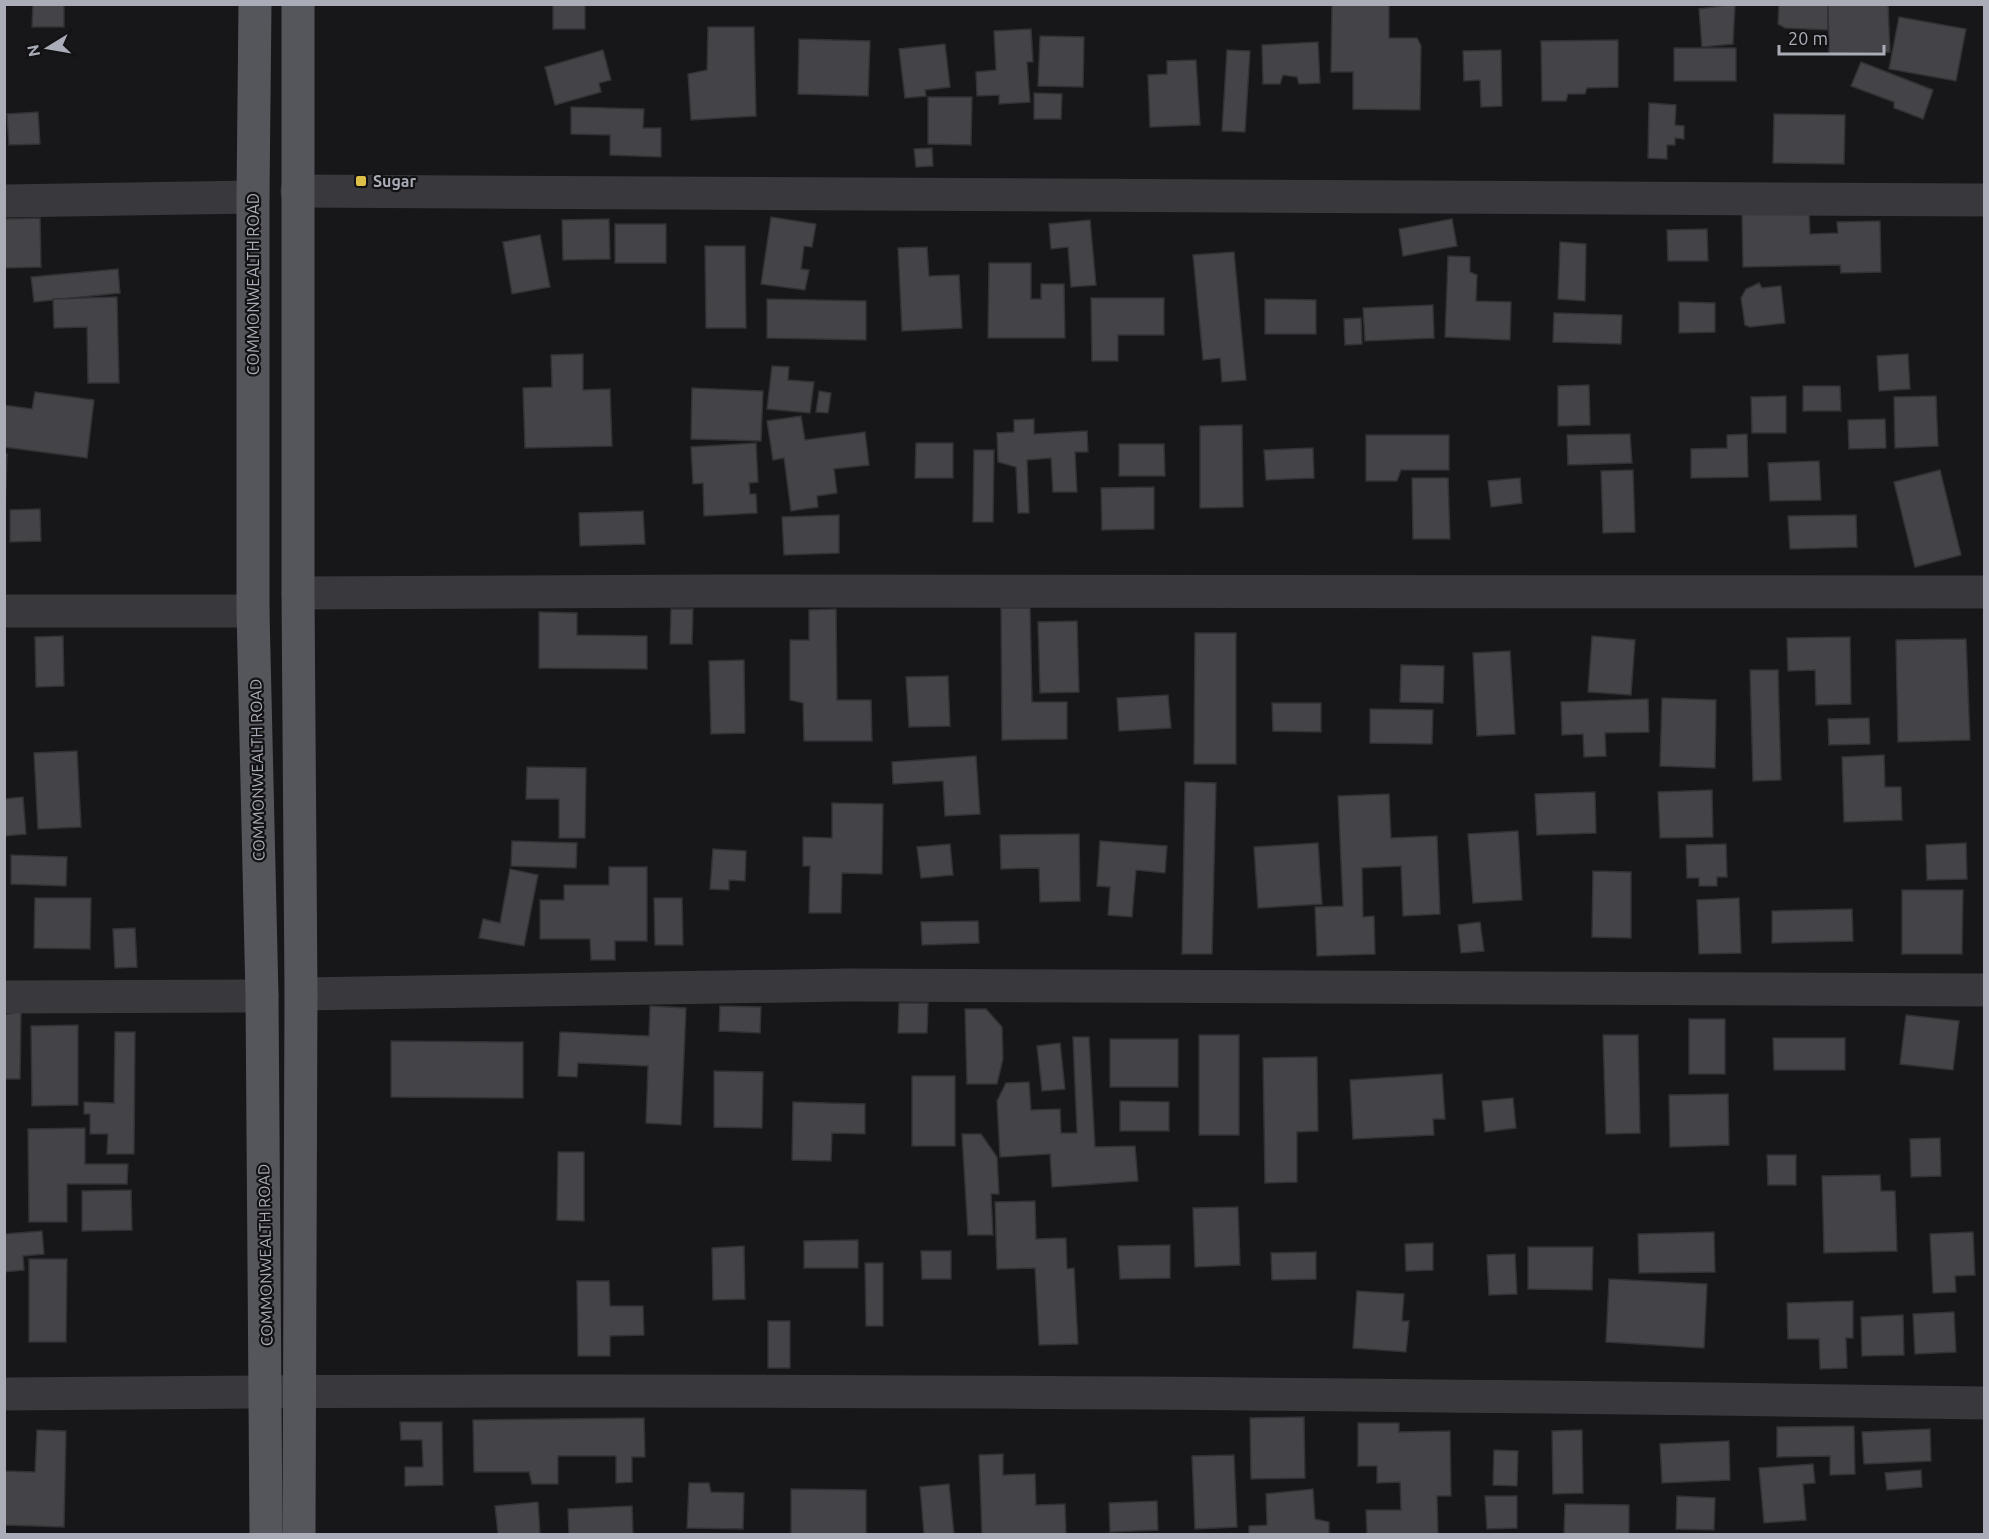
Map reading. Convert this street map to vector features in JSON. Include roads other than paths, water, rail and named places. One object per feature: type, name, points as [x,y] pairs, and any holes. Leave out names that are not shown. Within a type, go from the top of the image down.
[{"type":"main road","name":"COMMONWEALTH ROAD","points":[[255,4],[253,611],[262,996],[266,1534]]},
{"type":"main road","name":"COMMONWEALTH ROAD","points":[[298,4],[301,994],[299,1534]]},
{"type":"street","points":[[297,191],[1984,200]]},
{"type":"street","points":[[4,201],[253,197]]},
{"type":"street","points":[[298,593],[1984,592]]},
{"type":"street","points":[[4,611],[253,611]]},
{"type":"street","points":[[301,994],[847,985],[1984,990]]},
{"type":"street","points":[[4,997],[262,996]]},
{"type":"street","points":[[4,1394],[298,1391],[1432,1394],[1984,1403]]},
{"type":"place","name":"Sugar","points":[[361,181]]}]
